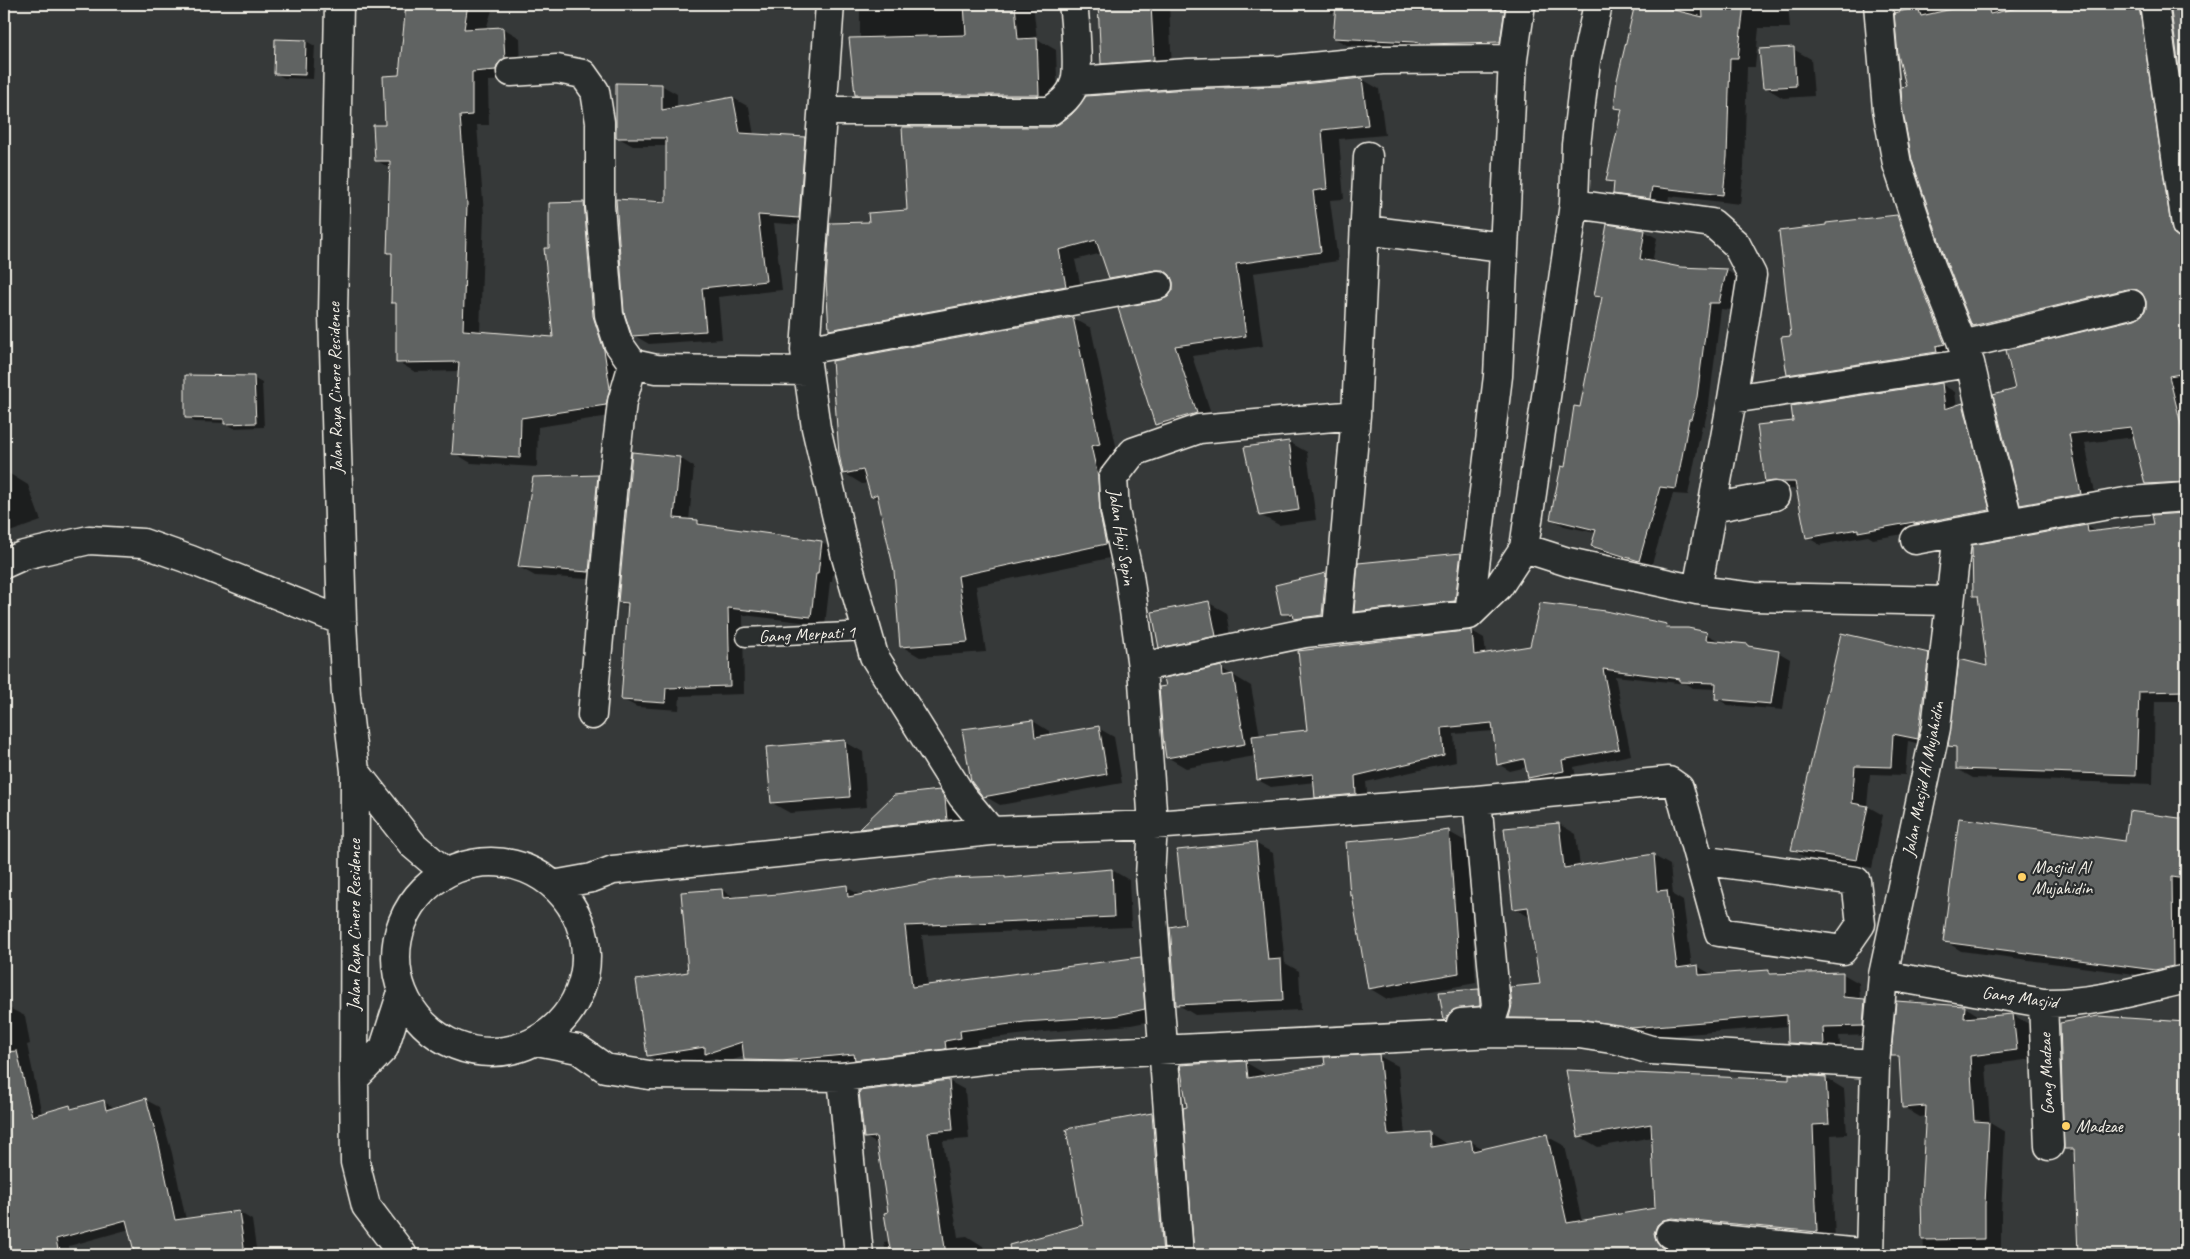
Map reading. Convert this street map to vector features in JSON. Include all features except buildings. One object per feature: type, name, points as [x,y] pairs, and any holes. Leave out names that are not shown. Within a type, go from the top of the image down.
[{"type":"street","name":"Jalan Raya Cinere Residence","points":[[339,4],[333,315],[342,621],[346,695],[354,771],[355,1162],[366,1206],[403,1255]]},
{"type":"street","points":[[830,4],[806,360],[816,428],[846,557],[874,656],[962,796],[991,832]]},
{"type":"street","points":[[823,111],[1050,111],[1064,102],[1076,81],[1073,4]]},
{"type":"street","points":[[1469,615],[1498,376],[1514,59],[1521,4]]},
{"type":"street","points":[[1142,667],[1305,632],[1469,615],[1499,586],[1524,548],[1574,204],[1576,145],[1586,61],[1598,4]]},
{"type":"street","points":[[1878,4],[1887,109],[1897,164],[1931,266],[1966,354],[2009,523]]},
{"type":"street","points":[[2154,4],[2186,225]]},
{"type":"street","points":[[1076,81],[1188,73],[1281,70],[1382,60],[1514,59]]},
{"type":"street","points":[[511,72],[557,69],[583,74],[595,90],[600,122],[600,206],[609,316],[618,343],[633,364],[656,369],[806,360],[1158,285]]},
{"type":"street","points":[[1338,628],[1356,415],[1368,156]]},
{"type":"street","points":[[1574,204],[1712,223],[1736,244],[1752,275],[1732,399],[1697,590]]},
{"type":"street","points":[[1365,230],[1504,247]]},
{"type":"street","points":[[1732,399],[1966,354],[2131,304]]},
{"type":"street","points":[[592,715],[622,402],[633,364]]},
{"type":"street","name":"Jalan Haji Sepin","points":[[1179,1255],[1150,876],[1153,825],[1142,667],[1129,575],[1115,511],[1113,478],[1133,452],[1199,429],[1356,415]]},
{"type":"street","points":[[1712,508],[1775,496]]},
{"type":"street","points":[[1915,540],[2132,501],[2186,497]]},
{"type":"street","name":"Jalan Masjid Al Mujahidin","points":[[1870,1255],[1875,1064],[1882,975],[1936,728],[1958,532]]},
{"type":"street","points":[[4,564],[24,555],[89,540],[143,543],[191,560],[342,621]]},
{"type":"street","points":[[1524,548],[1568,562],[1697,590],[1754,597],[1950,601]]},
{"type":"street","points":[[354,771],[436,879]]},
{"type":"street","points":[[561,893],[613,870],[991,832],[1153,825],[1478,800],[1669,781],[1679,788],[1699,860],[1719,932],[1843,950],[1861,924],[1856,881],[1699,860]]},
{"type":"street","points":[[537,1041],[578,1049],[605,1068],[649,1075],[842,1077],[999,1058],[1163,1043],[1486,1021],[1492,1018],[1496,1006],[1478,800]]},
{"type":"street","points":[[490,861],[505,863],[535,872],[561,893],[580,922],[586,944],[586,967],[581,990],[570,1011],[556,1028],[537,1041],[516,1050],[493,1053],[470,1050],[448,1043],[429,1030],[414,1013],[402,992],[397,970],[396,947],[401,924],[412,904],[436,879],[467,864],[490,861]]},
{"type":"street","name":"Gang Masjid","points":[[1882,975],[2043,1003],[2078,1002],[2115,996],[2186,978]]},
{"type":"street","points":[[354,1079],[384,1048],[402,992]]},
{"type":"street","name":"Gang Madzae","points":[[2043,1003],[2049,1146]]},
{"type":"street","points":[[570,1011],[578,1049]]},
{"type":"street","points":[[1163,1043],[1495,1033],[1579,1034],[1618,1040],[1651,1050],[1875,1064]]},
{"type":"street","points":[[384,1048],[437,1035]]},
{"type":"street","points":[[842,1077],[859,1255]]},
{"type":"street","points":[[1670,1234],[1870,1255]]},
{"type":"lane","name":"Gang Merpati 1","points":[[746,637],[868,631]]},
{"type":"place","name":"Masjid Al Mujahidin","points":[[2022,877]]},
{"type":"place","name":"Madzae","points":[[2066,1126]]}]
